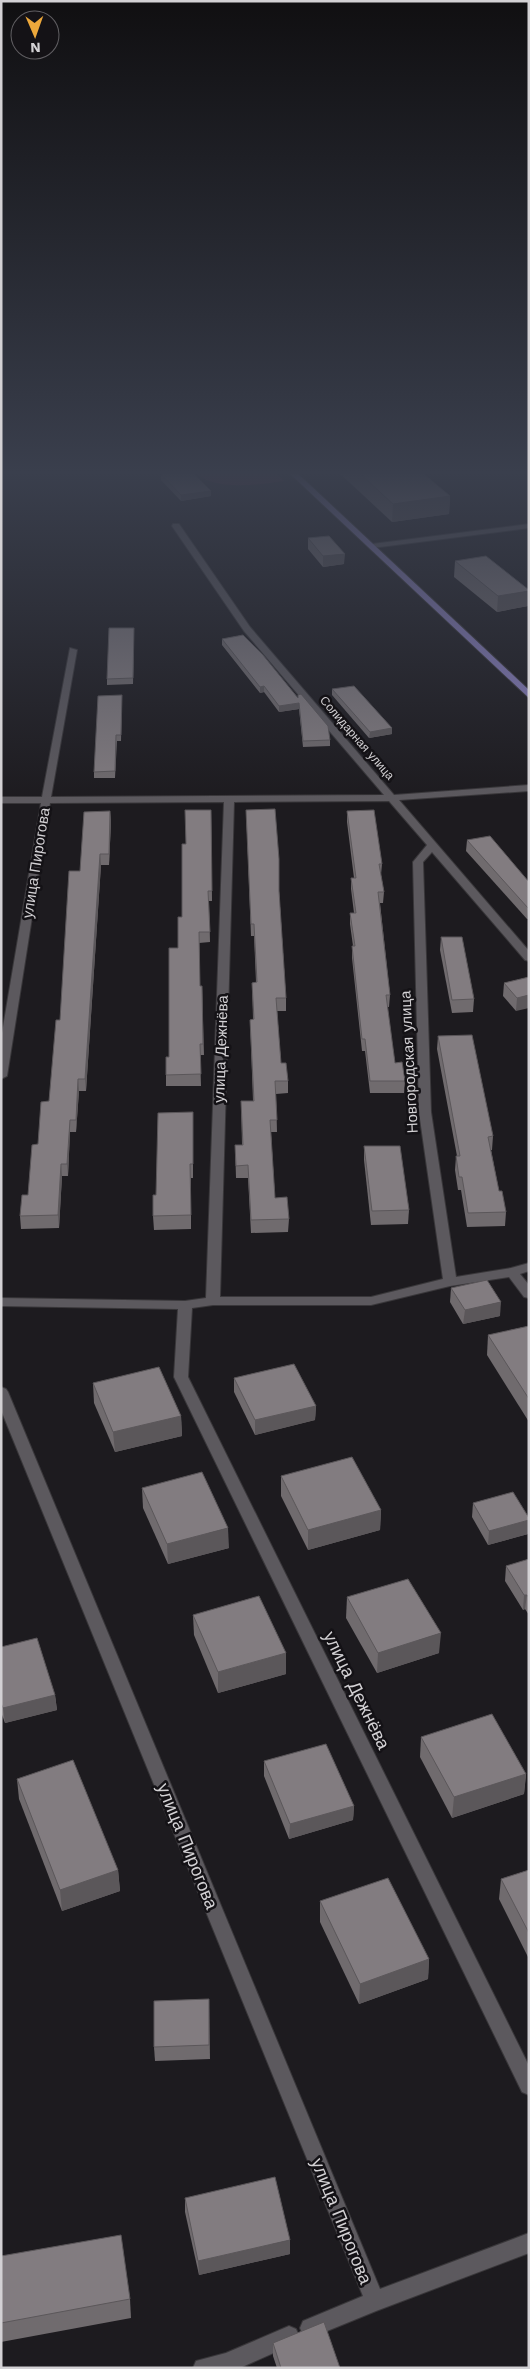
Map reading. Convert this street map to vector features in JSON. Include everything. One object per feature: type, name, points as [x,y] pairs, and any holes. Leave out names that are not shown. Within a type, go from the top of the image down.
[{"type":"main road","points":[[407,580],[529,695]]},
{"type":"street","name":"Солидарная улица","points":[[213,580],[247,629],[529,958]]},
{"type":"street","name":"улица Пирогова","points":[[1,1076],[46,800],[73,650]]},
{"type":"street","points":[[1,800],[391,798],[529,788]]},
{"type":"street","name":"улица Дежнёва","points":[[213,1301],[229,798]]},
{"type":"street","name":"Новгородская улица","points":[[432,846],[418,862],[425,1112],[450,1282]]},
{"type":"street","points":[[1,1302],[185,1305],[213,1301],[371,1301],[450,1282],[512,1272],[529,1267]]},
{"type":"street","points":[[512,1272],[529,1294]]},
{"type":"street","name":"улица Дежнёва","points":[[185,1305],[181,1377],[529,2086]]},
{"type":"street","name":"улица Пирогова","points":[[1,1392],[374,2301]]},
{"type":"street","points":[[203,2368],[226,2365],[374,2301],[529,2243]]},
{"type":"building","points":[[478,580],[516,580],[529,590],[529,591],[498,596]]},
{"type":"building","points":[[109,628],[134,628],[133,678],[107,679]]},
{"type":"building","points":[[243,635],[263,655],[298,698],[298,695],[301,694],[328,726],[330,740],[303,741],[299,703],[279,706],[264,686],[260,687],[222,639]]},
{"type":"building","points":[[354,686],[392,728],[370,732],[332,689]]},
{"type":"building","points":[[122,695],[121,735],[116,735],[115,771],[94,772],[98,696]]},
{"type":"building","points":[[275,809],[286,998],[276,998],[281,1063],[286,1063],[288,1081],[275,1081],[277,1120],[270,1120],[275,1198],[287,1197],[289,1219],[251,1220],[248,1165],[236,1166],[235,1145],[243,1145],[241,1101],[254,1101],[250,1020],[254,1019],[252,983],[257,982],[254,924],[251,924],[246,810]]},
{"type":"building","points":[[185,810],[211,810],[212,891],[208,891],[210,932],[199,932],[203,1044],[200,1044],[201,1074],[166,1075],[166,1057],[169,1057],[169,948],[178,948],[178,917],[182,917],[182,844],[186,844]]},
{"type":"building","points":[[374,810],[382,864],[379,864],[384,892],[378,892],[390,995],[386,995],[395,1063],[402,1062],[405,1081],[370,1081],[365,1039],[362,1039],[352,946],[355,946],[350,913],[356,913],[351,878],[356,878],[347,811]]},
{"type":"building","points":[[110,811],[109,854],[100,854],[85,1079],[78,1079],[76,1120],[70,1120],[67,1164],[61,1164],[58,1215],[20,1216],[22,1195],[28,1195],[32,1145],[38,1144],[41,1102],[49,1101],[56,1020],[60,1020],[69,871],[80,871],[84,812]]},
{"type":"building","points":[[490,836],[529,882],[529,908],[467,840]]},
{"type":"building","points":[[441,937],[462,937],[474,999],[452,1000]]},
{"type":"building","points":[[529,977],[529,995],[517,998],[504,983]]},
{"type":"building","points":[[472,1035],[493,1136],[488,1137],[499,1191],[502,1191],[506,1212],[468,1213],[462,1177],[459,1177],[456,1156],[460,1156],[438,1036]]},
{"type":"building","points":[[193,1112],[193,1164],[190,1164],[191,1215],[153,1216],[153,1195],[156,1195],[158,1113]]},
{"type":"building","points":[[364,1146],[400,1146],[409,1210],[372,1211]]},
{"type":"building","points":[[487,1280],[501,1302],[465,1310],[451,1288]]},
{"type":"building","points":[[529,1326],[529,1399],[488,1335]]},
{"type":"building","points":[[294,1364],[316,1406],[255,1420],[234,1378]]},
{"type":"building","points":[[159,1367],[181,1416],[113,1432],[93,1383]]},
{"type":"building","points":[[352,1457],[381,1510],[308,1530],[281,1476]]},
{"type":"building","points":[[202,1472],[228,1528],[167,1544],[142,1488]]},
{"type":"building","points":[[513,1492],[529,1520],[489,1531],[473,1503]]},
{"type":"building","points":[[529,1559],[529,1598],[527,1595],[524,1595],[506,1566]]},
{"type":"building","points":[[408,1579],[441,1633],[378,1653],[347,1597]]},
{"type":"building","points":[[259,1596],[286,1653],[218,1672],[193,1615]]},
{"type":"building","points":[[37,1638],[55,1695],[3,1708],[1,1703],[1,1647]]},
{"type":"building","points":[[492,1714],[526,1774],[454,1797],[421,1737]]},
{"type":"building","points":[[326,1744],[354,1806],[290,1824],[264,1761]]},
{"type":"building","points":[[73,1760],[118,1870],[60,1890],[17,1779]]},
{"type":"building","points":[[529,1870],[529,1933],[501,1879]]},
{"type":"building","points":[[388,1878],[429,1959],[360,1984],[320,1901]]},
{"type":"building","points":[[209,1999],[209,2045],[154,2047],[154,2001]]},
{"type":"building","points":[[275,2177],[290,2240],[198,2261],[185,2198]]},
{"type":"building","points":[[121,2235],[130,2299],[1,2323],[1,2256]]},
{"type":"building","points":[[324,2322],[340,2368],[281,2368],[273,2343]]}]
